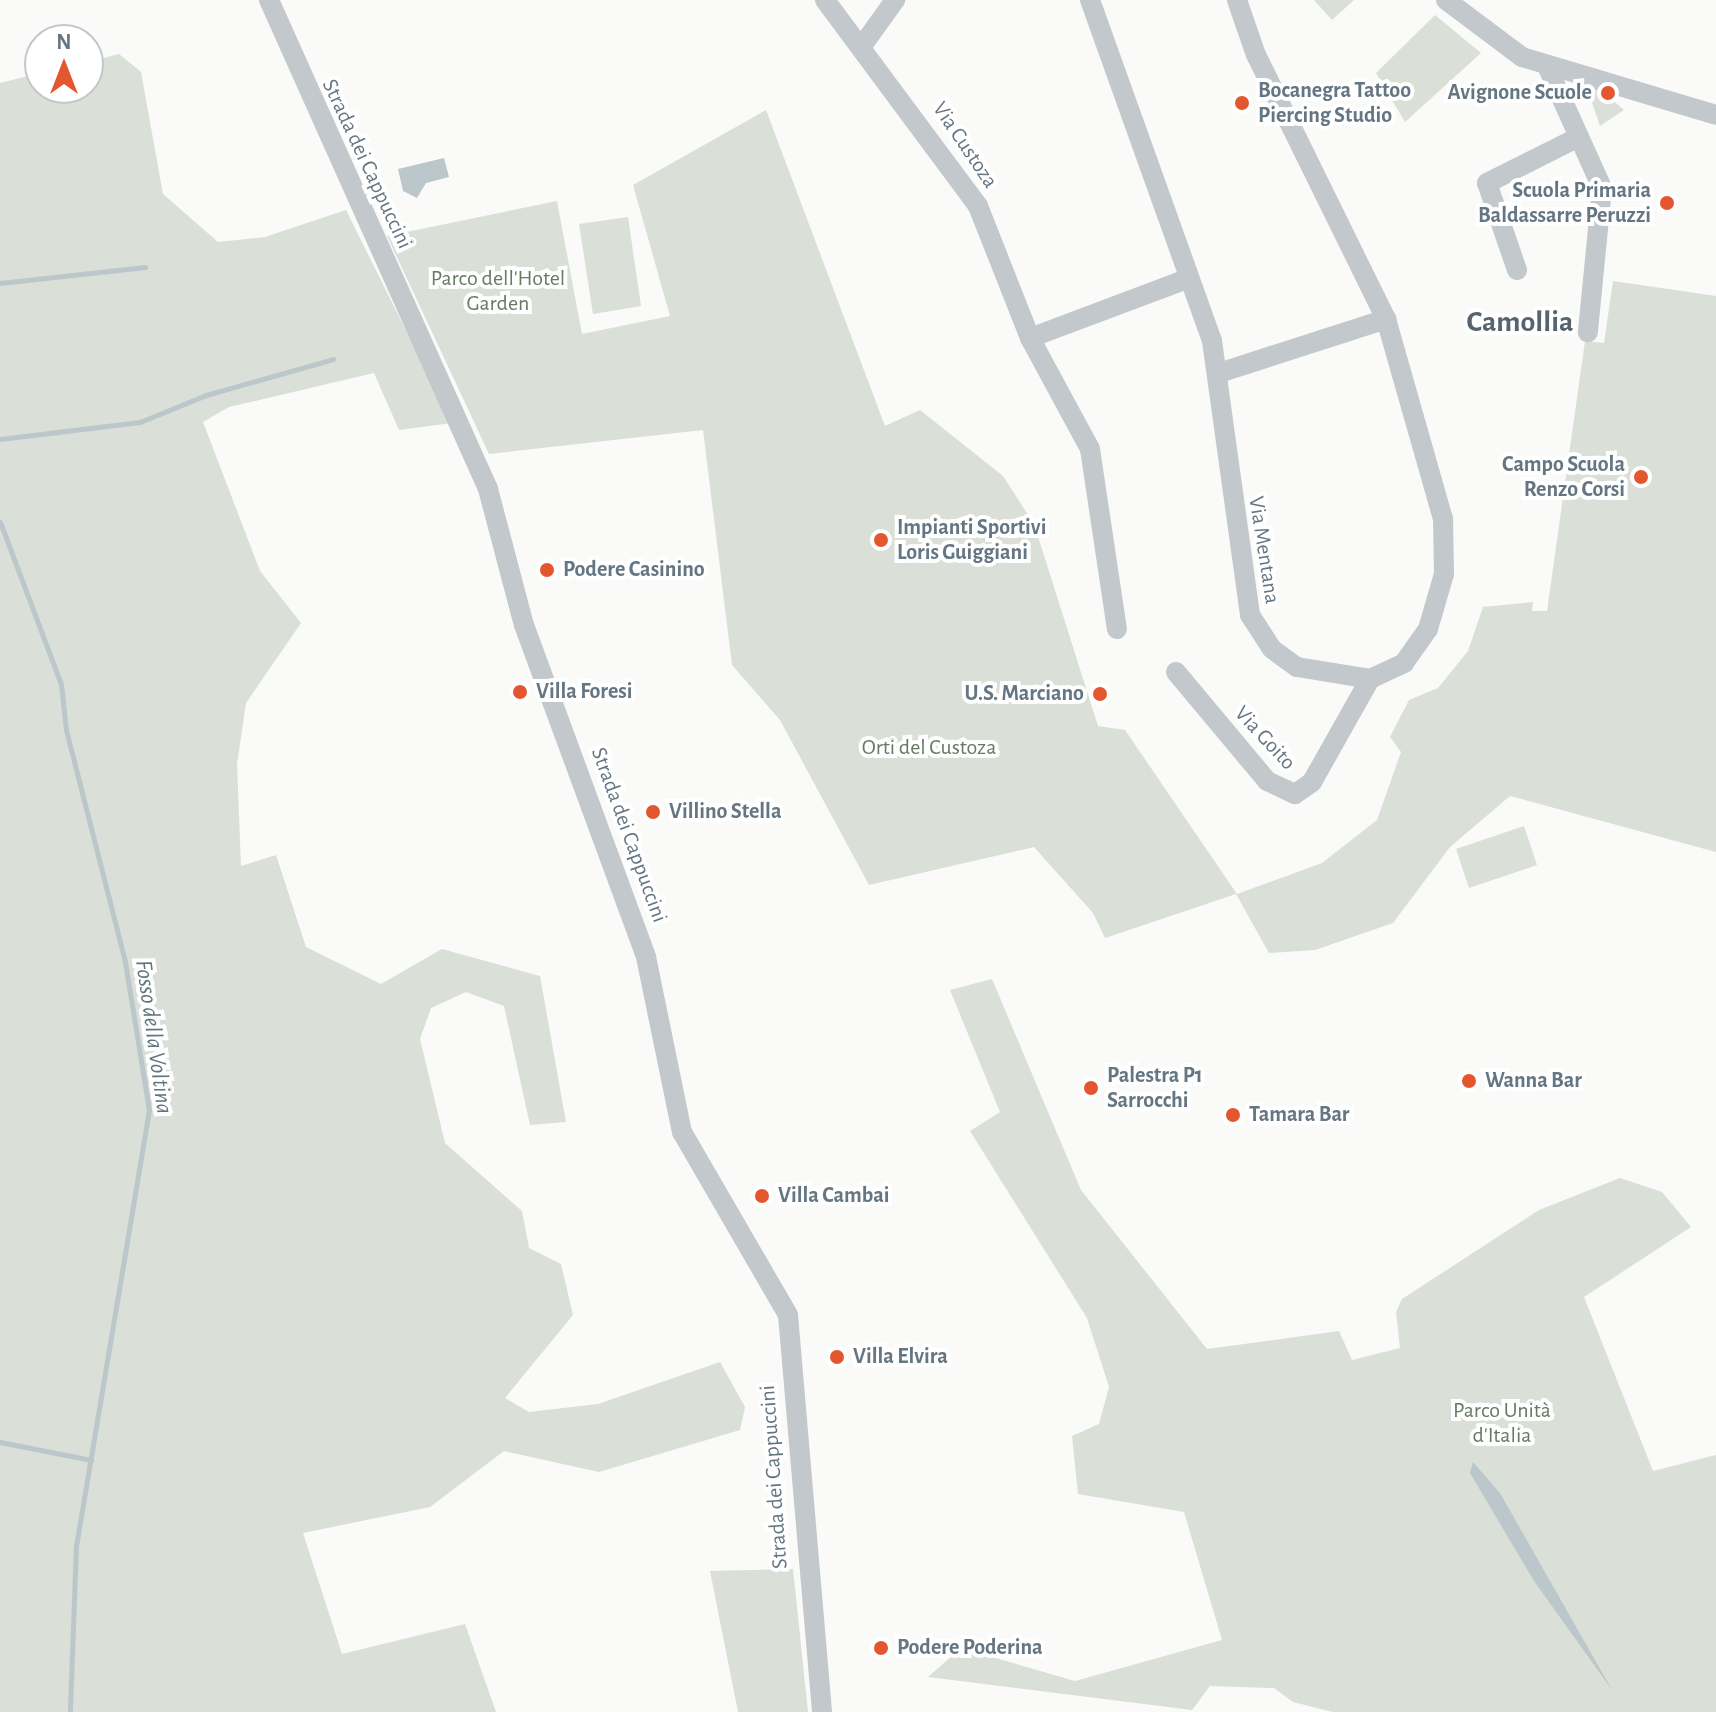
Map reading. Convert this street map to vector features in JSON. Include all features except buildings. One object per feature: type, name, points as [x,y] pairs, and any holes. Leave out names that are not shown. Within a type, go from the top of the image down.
[{"type":"street","name":"Strada dei Cappuccini","points":[[269,0],[488,489],[524,625],[646,957],[686,1143],[788,1315],[793,1445],[822,1712]]},
{"type":"street","name":"Via Custoza","points":[[825,0],[971,191],[1030,338],[1093,459],[1117,629]]},
{"type":"street","points":[[862,46],[895,0]]},
{"type":"street","name":"Via Mentana","points":[[1090,0],[1219,373],[1255,627],[1297,667],[1370,679]]},
{"type":"street","points":[[1237,0],[1256,55],[1386,319],[1429,463],[1445,557],[1418,646],[1396,668],[1370,679]]},
{"type":"street","points":[[1446,0],[1493,40],[1547,66],[1716,115]]},
{"type":"street","points":[[1547,66],[1603,200],[1588,332]]},
{"type":"street","points":[[1517,270],[1487,183],[1579,137]]},
{"type":"street","points":[[1030,338],[1187,279]]},
{"type":"street","points":[[1219,373],[1386,319]]},
{"type":"street","name":"Via Goito","points":[[1176,672],[1267,781],[1295,794],[1312,782],[1370,679]]},
{"type":"green space","points":[[1314,0],[1354,0],[1332,20]]},
{"type":"green space","points":[[1435,15],[1481,53],[1405,122],[1376,73]]},
{"type":"green space","points":[[119,54],[141,72],[163,194],[218,242],[265,237],[346,210],[452,423],[399,430],[374,373],[229,407],[203,422],[260,571],[301,623],[246,703],[237,764],[241,866],[276,855],[306,947],[381,984],[442,949],[540,976],[566,1122],[530,1125],[504,1006],[466,992],[431,1008],[420,1039],[445,1143],[522,1211],[529,1248],[561,1264],[573,1315],[505,1398],[529,1412],[598,1404],[720,1362],[745,1407],[740,1430],[599,1472],[504,1451],[430,1507],[303,1533],[342,1654],[465,1624],[496,1712],[0,1712],[0,83],[24,77],[24,104],[104,104],[104,58]]},
{"type":"green space","points":[[1594,84],[1624,110],[1600,126],[1587,88]]},
{"type":"green space","points":[[766,110],[885,426],[920,410],[1003,476],[1034,524],[1098,726],[1125,730],[1237,894],[1322,863],[1377,820],[1401,752],[1390,737],[1409,700],[1438,688],[1468,651],[1483,607],[1533,602],[1532,611],[1547,611],[1585,341],[1604,343],[1613,281],[1716,296],[1716,852],[1510,796],[1450,847],[1393,923],[1315,950],[1269,953],[1236,894],[1105,938],[1093,913],[1034,847],[869,885],[780,720],[732,665],[703,430],[489,454],[387,236],[557,201],[582,334],[670,316],[633,185]]},
{"type":"green space","points":[[628,217],[641,306],[593,314],[579,224]]},
{"type":"green space","points":[[1524,826],[1537,865],[1469,888],[1456,849]]},
{"type":"green space","name":"Parco Unità d'Italia","points":[[992,979],[1081,1190],[1207,1349],[1339,1331],[1352,1360],[1400,1348],[1396,1312],[1402,1299],[1539,1210],[1620,1178],[1662,1192],[1691,1227],[1584,1297],[1653,1471],[1716,1455],[1716,1712],[1333,1712],[1293,1702],[1274,1688],[1210,1686],[1192,1710],[928,1677],[961,1648],[1075,1681],[1222,1640],[1184,1512],[1078,1494],[1072,1436],[1099,1424],[1109,1387],[1087,1318],[970,1131],[1000,1112],[950,990]]},
{"type":"green space","points":[[793,1569],[808,1712],[738,1712],[710,1571]]},
{"type":"shaded area","points":[[444,158],[449,177],[426,183],[417,198],[403,191],[398,169]]},
{"type":"shaded area","points":[[1473,1462],[1500,1493],[1612,1690],[1534,1581],[1470,1473]]},
{"type":"waterway","points":[[0,283],[145,267]]},
{"type":"waterway","points":[[0,439],[140,422],[206,395],[333,359]]},
{"type":"waterway","name":"Fosso della Voltina","points":[[0,522],[61,684],[66,730],[125,962],[149,1110],[76,1545],[70,1712]]},
{"type":"waterway","points":[[0,1442],[91,1460]]},
{"type":"place","name":"Avignone Scuole","points":[[1608,93]]},
{"type":"place","name":"Bocanegra Tattoo Piercing Studio","points":[[1242,103]]},
{"type":"place","name":"Scuola Primaria Baldassarre Peruzzi","points":[[1667,203]]},
{"type":"place","name":"Campo Scuola Renzo Corsi","points":[[1641,477]]},
{"type":"place","name":"Impianti Sportivi Loris Guiggiani","points":[[881,540]]},
{"type":"place","name":"Podere Casinino","points":[[547,570]]},
{"type":"place","name":"Villa Foresi","points":[[520,692]]},
{"type":"place","name":"U.S. Marciano","points":[[1100,694]]},
{"type":"place","name":"Villino Stella","points":[[653,812]]},
{"type":"place","name":"Wanna Bar","points":[[1469,1081]]},
{"type":"place","name":"Palestra P1 Sarrocchi","points":[[1091,1088]]},
{"type":"place","name":"Tamara Bar","points":[[1233,1115]]},
{"type":"place","name":"Villa Cambai","points":[[762,1196]]},
{"type":"place","name":"Villa Elvira","points":[[837,1357]]},
{"type":"place","name":"Podere Poderina","points":[[881,1648]]},
{"type":"district","name":"Camollia","points":[[1520,322]]},
{"type":"park label","name":"Parco dell'Hotel Garden","points":[[498,290]]},
{"type":"park label","name":"Orti del Custoza","points":[[929,748]]}]
